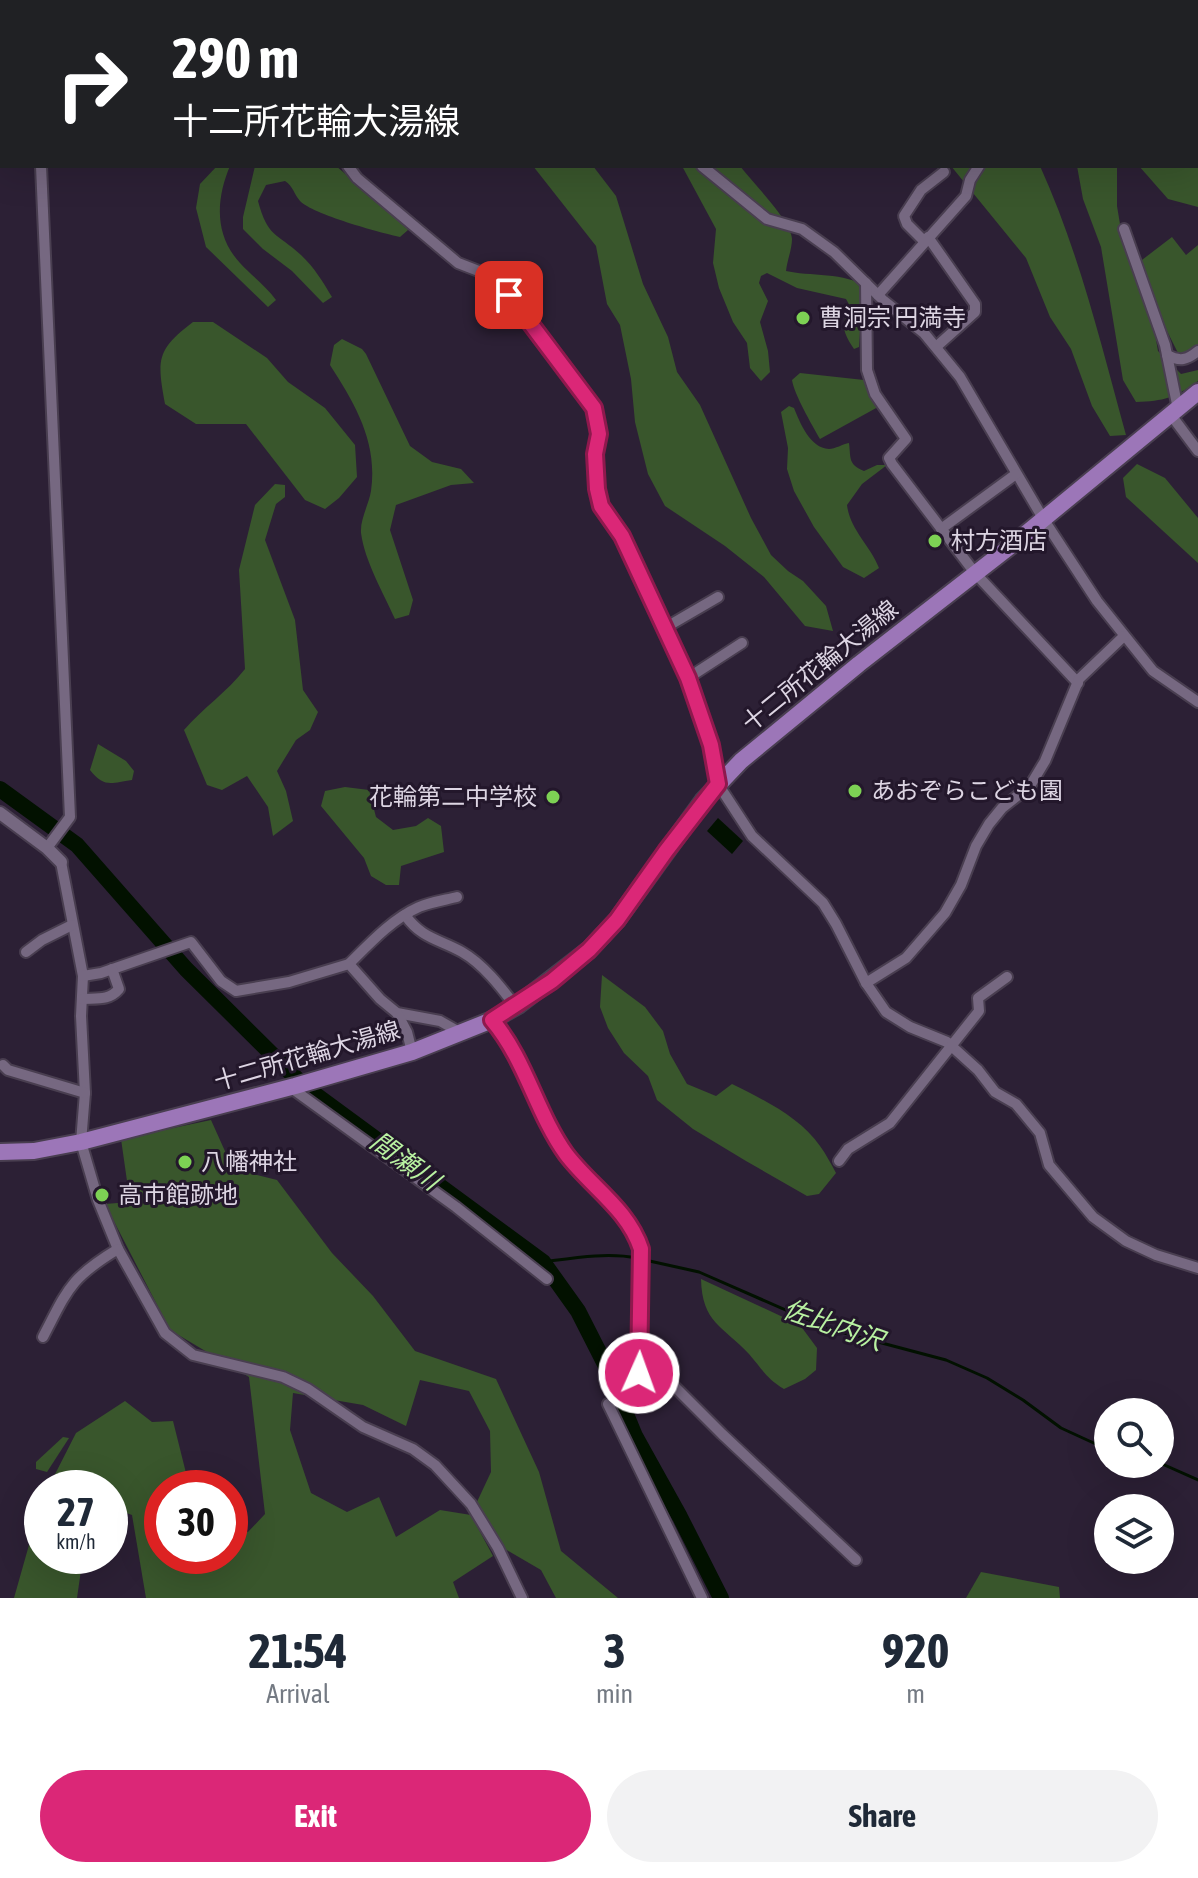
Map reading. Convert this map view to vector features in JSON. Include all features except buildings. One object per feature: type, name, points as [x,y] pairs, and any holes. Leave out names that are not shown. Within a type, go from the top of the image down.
[{"type":"main road","name":"十二所花輪大湯線","points":[[0,1152],[34,1151],[81,1142],[292,1087],[412,1052],[492,1020],[515,1006],[589,950],[617,920],[718,784],[741,761],[849,672],[1044,520],[1198,392]]},
{"type":"street","points":[[41,168],[70,817],[49,845]]},
{"type":"street","points":[[350,168],[357,178],[458,263],[494,277],[594,408],[599,434],[595,454],[601,506],[622,536],[688,678],[711,745],[718,784],[752,836],[823,903],[866,983],[886,1012],[951,1046],[978,1070],[995,1092],[1016,1104],[1040,1133],[1049,1165],[1093,1217],[1126,1241],[1156,1255],[1198,1268]]},
{"type":"street","points":[[704,168],[767,219],[802,229],[834,252],[878,295],[924,333],[960,377],[1044,520],[1097,601],[1153,671],[1198,702]]},
{"type":"street","points":[[878,295],[966,196],[970,180],[978,168]]},
{"type":"street","points":[[936,347],[975,312],[975,304],[926,239],[907,224],[904,216],[921,190],[944,172]]},
{"type":"street","points":[[1124,229],[1167,355],[1174,412],[1198,451]]},
{"type":"street","points":[[866,283],[867,370],[875,394],[906,439],[889,458],[975,573],[1078,683]]},
{"type":"street","points":[[1167,355],[1177,360],[1188,359],[1198,351]]},
{"type":"street","points":[[941,529],[1016,474]]},
{"type":"street","points":[[663,629],[718,597]]},
{"type":"street","points":[[866,983],[906,958],[945,913],[989,824],[1002,808],[1030,786],[1045,761],[1078,683],[1124,636]]},
{"type":"street","points":[[688,678],[742,643]]},
{"type":"street","points":[[0,813],[49,845],[61,862],[83,976],[85,1093],[81,1142],[98,1200],[118,1249],[165,1333],[193,1355],[283,1377],[308,1389],[363,1427],[413,1449],[435,1465],[471,1504],[498,1548],[522,1598]]},
{"type":"street","points":[[83,976],[191,942],[221,981],[236,991],[289,982],[349,964],[375,937],[405,915],[421,906],[457,897]]},
{"type":"street","points":[[405,915],[415,929],[463,952],[485,971],[515,1006]]},
{"type":"street","points":[[26,952],[72,925]]},
{"type":"street","points":[[349,964],[397,1013],[407,1032],[412,1052]]},
{"type":"street","points":[[82,999],[108,998],[115,994],[119,989],[112,969]]},
{"type":"street","points":[[839,1161],[848,1149],[890,1123],[979,1011],[976,1004],[978,998],[1007,977]]},
{"type":"street","points":[[397,1013],[440,1021],[462,1033]]},
{"type":"street","points":[[492,1020],[511,1047],[566,1154],[629,1222],[641,1249],[642,1354],[637,1391],[608,1404],[702,1598]]},
{"type":"street","points":[[3,1065],[8,1070],[85,1093]]},
{"type":"street","points":[[292,1087],[456,1207],[547,1279]]},
{"type":"street","points":[[43,1337],[60,1300],[73,1283],[88,1267],[118,1249]]},
{"type":"street","points":[[642,1354],[856,1560]]},
{"type":"green space","points":[[215,168],[229,168],[220,204],[222,229],[240,263],[276,300],[268,307],[206,247],[196,208],[200,184]]},
{"type":"green space","points":[[255,168],[338,168],[406,225],[408,230],[400,237],[347,222],[307,206],[285,181],[266,185],[258,201],[265,222],[318,275],[332,297],[323,303],[292,271],[243,229]]},
{"type":"green space","points":[[535,168],[595,168],[616,196],[643,284],[668,337],[677,372],[700,405],[771,555],[803,581],[826,606],[833,631],[805,626],[764,577],[725,546],[665,506],[648,474],[635,422],[631,379],[620,325],[607,304],[596,246]]},
{"type":"green space","points":[[683,168],[742,168],[779,213],[790,232],[792,243],[786,271],[838,277],[863,286],[859,347],[854,349],[845,334],[845,319],[851,308],[846,299],[797,288],[767,273],[761,276],[759,283],[768,301],[760,322],[770,372],[761,381],[750,368],[747,343],[733,322],[719,288],[713,263],[716,229]]},
{"type":"green space","points":[[953,168],[1041,168],[1078,265],[1126,435],[1110,436],[1092,406],[1071,349],[1050,317],[1026,258]]},
{"type":"green space","points":[[1077,168],[1117,168],[1117,206],[1121,230],[1149,299],[1158,351],[1181,374],[1198,370],[1198,381],[1176,395],[1136,402],[1123,380],[1101,247],[1083,199]]},
{"type":"green space","points":[[1141,168],[1198,168],[1198,207],[1168,199]]},
{"type":"green space","points":[[1172,237],[1186,255],[1198,245],[1198,347],[1192,352],[1178,353],[1138,263]]},
{"type":"green space","points":[[193,322],[213,322],[267,358],[288,382],[325,408],[355,445],[357,477],[325,509],[305,500],[246,424],[196,424],[165,404],[162,357],[172,340]]},
{"type":"green space","points":[[342,339],[366,354],[410,446],[432,462],[461,469],[474,483],[451,485],[396,505],[390,530],[413,600],[409,615],[395,619],[363,544],[362,522],[371,491],[371,456],[356,409],[330,365],[334,345]]},
{"type":"green space","points":[[800,373],[864,380],[878,407],[820,439],[793,386],[792,380]]},
{"type":"green space","points":[[789,406],[794,408],[811,440],[822,448],[849,443],[853,463],[864,471],[877,465],[887,465],[862,484],[847,505],[856,530],[879,568],[864,578],[843,567],[814,527],[794,491],[787,469],[788,448],[781,412]]},
{"type":"green space","points":[[1137,464],[1165,478],[1198,518],[1198,563],[1126,497],[1123,478]]},
{"type":"green space","points":[[275,484],[285,485],[285,497],[276,504],[265,540],[295,620],[303,690],[318,712],[310,730],[296,740],[277,771],[286,791],[293,821],[273,836],[268,807],[247,776],[222,790],[207,785],[184,730],[245,669],[239,570],[255,505]]},
{"type":"green space","points":[[98,744],[126,761],[134,771],[132,780],[108,783],[95,776],[90,770]]},
{"type":"green space","points":[[345,787],[369,790],[376,817],[393,830],[416,826],[428,818],[441,826],[444,852],[401,866],[399,885],[386,885],[371,876],[364,858],[321,806],[325,791]]},
{"type":"green space","points":[[602,975],[645,1007],[663,1031],[670,1054],[687,1084],[716,1096],[732,1084],[780,1110],[812,1136],[836,1173],[819,1194],[807,1196],[746,1161],[693,1129],[657,1100],[648,1076],[624,1053],[608,1028],[600,1007]]},
{"type":"green space","points":[[211,1120],[233,1169],[277,1180],[332,1253],[373,1296],[415,1351],[496,1379],[539,1472],[561,1551],[618,1598],[556,1598],[541,1570],[505,1549],[476,1504],[491,1472],[490,1431],[469,1391],[420,1380],[406,1426],[363,1405],[293,1393],[290,1430],[311,1493],[347,1512],[379,1497],[396,1537],[440,1510],[471,1515],[493,1556],[453,1582],[459,1598],[146,1598],[132,1515],[128,1514],[128,1470],[57,1470],[76,1433],[125,1401],[152,1422],[173,1421],[185,1470],[144,1470],[144,1574],[248,1574],[248,1532],[265,1514],[249,1377],[170,1330],[105,1204],[130,1202],[121,1139]]},
{"type":"green space","points":[[701,1279],[800,1325],[817,1348],[816,1370],[784,1389],[773,1381],[710,1315],[702,1294]]},
{"type":"green space","points":[[63,1437],[69,1438],[48,1470],[36,1469],[36,1462]]},
{"type":"green space","points":[[24,1563],[24,1574],[80,1574],[77,1598],[14,1598]]},
{"type":"green space","points":[[981,1572],[1059,1587],[1060,1598],[966,1598]]},
{"type":"shaded area","points":[[718,818],[743,841],[732,854],[707,831]]},
{"type":"waterway","name":"間瀬川","points":[[0,789],[77,845],[186,969],[305,1087],[543,1262],[578,1311],[608,1370],[635,1436],[721,1598]]},
{"type":"waterway","name":"佐比内沢","points":[[543,1262],[578,1257],[637,1258]]},
{"type":"waterway","name":"佐比内沢","points":[[645,1260],[699,1272],[829,1329],[946,1360],[987,1378],[1061,1428],[1094,1443]]},
{"type":"waterway","name":"佐比内沢","points":[[1174,1469],[1198,1480]]},
{"type":"place","name":"曹洞宗 円満寺","points":[[803,318]]},
{"type":"place","name":"村方酒店","points":[[935,541]]},
{"type":"place","name":"あおぞらこども園","points":[[855,791]]},
{"type":"place","name":"花輪第二中学校","points":[[553,797]]},
{"type":"place","name":"八幡神社","points":[[185,1162]]},
{"type":"place","name":"高市館跡地","points":[[102,1195]]},
{"type":"route","points":[[509,295],[594,408],[599,434],[595,454],[601,506],[622,536],[688,678],[711,745],[718,784],[617,920],[589,950],[552,981],[492,1020],[511,1047],[566,1154],[629,1222],[637,1238],[641,1249],[642,1354],[639,1373]]}]
